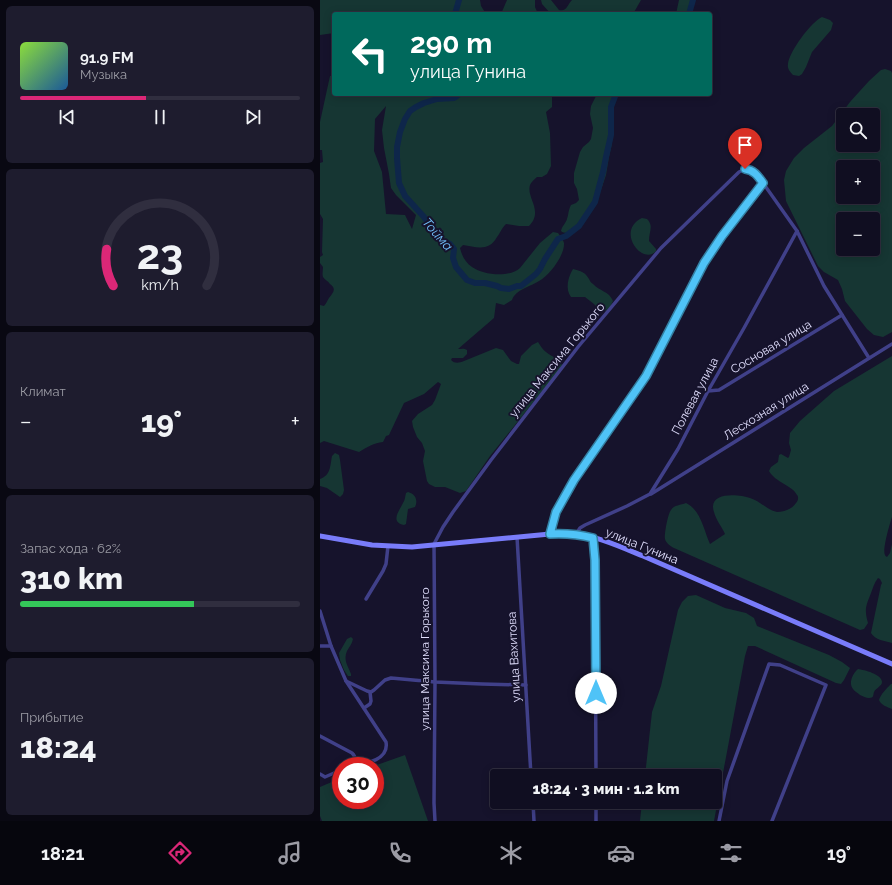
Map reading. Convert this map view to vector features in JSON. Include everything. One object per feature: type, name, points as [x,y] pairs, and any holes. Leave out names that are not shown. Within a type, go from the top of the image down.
[{"type":"main road","name":"улица Гунина","points":[[320,536],[356,543],[412,547],[550,534],[576,534],[593,538],[643,556],[892,664]]},
{"type":"street","name":"улица Максима Горького","points":[[436,821],[434,803],[434,544],[453,512],[495,454],[578,347],[661,248],[741,170],[752,170],[758,176],[797,231],[824,286],[869,358]]},
{"type":"street","points":[[550,534],[556,512],[574,480],[646,376],[704,263],[722,236],[763,183]]},
{"type":"street","name":"Полевая улица","points":[[650,494],[678,449],[708,391],[797,231]]},
{"type":"street","name":"Сосновая улица","points":[[708,391],[719,390],[842,315]]},
{"type":"street","name":"Лесхозная улица","points":[[650,494],[892,344]]},
{"type":"street","points":[[576,534],[580,528],[585,525],[650,494]]},
{"type":"street","name":"улица Вахитова","points":[[517,537],[531,769]]},
{"type":"street","points":[[593,538],[595,560],[596,769]]},
{"type":"street","points":[[366,599],[386,564],[388,546]]},
{"type":"street","points":[[320,611],[331,646],[346,681],[386,742],[387,746],[381,757]]},
{"type":"street","points":[[320,646],[331,646]]},
{"type":"street","points":[[719,821],[727,781],[769,664],[780,664],[826,684],[772,821]]},
{"type":"street","points":[[370,692],[385,680],[391,678],[435,682],[526,685]]},
{"type":"street","points":[[346,681],[370,692]]},
{"type":"street","points":[[364,708],[370,704],[370,692]]},
{"type":"street","points":[[320,736],[352,753],[355,757]]},
{"type":"street","points":[[320,774],[325,777],[332,774]]},
{"type":"street","points":[[533,809],[534,821]]},
{"type":"street","points":[[596,809],[596,821]]},
{"type":"green space","points":[[320,0],[480,0],[481,6],[485,12],[332,12],[332,33],[320,35]]},
{"type":"green space","points":[[507,0],[535,0],[535,7],[537,12],[502,12]]},
{"type":"green space","points":[[541,0],[551,0],[559,10],[564,10],[572,0],[641,0],[634,12],[549,12],[542,4]]},
{"type":"green space","points":[[679,0],[693,0],[689,12],[676,12]]},
{"type":"green space","points":[[822,17],[833,23],[831,30],[812,52],[802,74],[799,76],[793,75],[789,70],[788,65],[792,52],[812,25]]},
{"type":"green space","points":[[885,69],[891,71],[892,73],[892,332],[883,337],[874,335],[867,329],[845,301],[838,280],[824,272],[818,266],[786,201],[784,180],[786,171],[794,158],[804,148],[832,126],[836,121],[836,152],[880,152],[880,108],[846,108],[869,81],[881,70]]},
{"type":"green space","points":[[330,76],[332,76],[332,96],[553,96],[552,107],[546,112],[550,133],[551,166],[547,174],[542,177],[537,177],[530,185],[530,195],[535,210],[533,220],[529,226],[506,224],[494,242],[486,247],[463,245],[460,248],[464,259],[472,267],[483,272],[503,274],[520,268],[540,243],[553,232],[558,233],[564,242],[564,248],[556,265],[547,275],[517,293],[512,300],[504,305],[496,303],[494,318],[458,349],[467,350],[467,354],[463,358],[452,358],[451,360],[456,363],[460,362],[496,348],[503,350],[511,361],[519,364],[521,356],[532,345],[538,342],[548,354],[557,359],[562,365],[490,456],[466,491],[460,493],[445,487],[435,487],[429,484],[423,461],[425,451],[413,427],[412,421],[418,414],[432,405],[435,400],[441,384],[438,382],[424,394],[404,403],[389,435],[386,436],[383,442],[377,443],[359,452],[324,441],[320,443],[320,305],[325,305],[334,289],[323,277],[323,267],[320,263],[320,257],[323,255],[323,219],[320,214],[320,163],[323,162],[322,150],[320,150],[320,122]],"holes":[[[386,106],[382,130],[391,188],[416,215],[412,229],[405,215],[386,214],[382,172],[374,151],[375,119]]]},
{"type":"green space","points":[[596,96],[618,96],[614,102],[611,121],[612,144],[606,175],[600,193],[596,203],[587,217],[565,233],[561,231],[569,209],[571,205],[579,200],[574,183],[574,173],[580,152],[591,139],[593,128],[590,114],[591,106]]},
{"type":"green space","points":[[642,218],[647,219],[650,224],[651,229],[649,241],[656,249],[656,251],[651,254],[645,254],[639,251],[631,238],[631,231],[634,224]]},
{"type":"green space","points":[[573,269],[584,273],[592,283],[609,295],[613,301],[610,307],[605,311],[600,310],[585,297],[571,297],[568,290],[568,283]]},
{"type":"green space","points":[[892,356],[892,517],[884,552],[885,556],[887,557],[890,553],[892,544],[892,643],[878,639],[871,633],[882,583],[878,578],[867,605],[866,614],[868,623],[864,629],[860,630],[674,548],[667,543],[665,537],[666,524],[672,508],[678,505],[686,503],[691,506],[699,516],[710,544],[725,534],[714,512],[713,505],[715,500],[719,497],[732,495],[754,499],[777,512],[785,511],[792,507],[797,501],[798,496],[792,489],[772,475],[769,471],[771,467],[778,462],[779,455],[781,454],[788,458],[789,457],[791,450],[789,443],[790,433],[800,421],[834,391]]},
{"type":"green space","points":[[335,453],[339,455],[344,490],[340,497],[327,488],[320,486],[320,479],[328,473],[332,456]]},
{"type":"green space","points":[[408,492],[415,496],[416,502],[415,507],[408,509],[406,524],[404,525],[400,524],[396,519],[406,493]]},
{"type":"green space","points":[[696,595],[725,608],[746,613],[754,618],[757,626],[829,655],[850,668],[841,684],[836,683],[755,646],[748,646],[722,778],[722,769],[646,769],[652,712],[661,686],[678,610],[682,602],[688,596]]},
{"type":"green space","points":[[351,637],[353,641],[346,654],[346,663],[351,674],[351,676],[348,676],[340,660],[339,653],[347,639]]},
{"type":"green space","points":[[858,669],[872,673],[881,679],[882,683],[874,692],[872,697],[868,698],[860,695],[852,687],[852,678]]},
{"type":"green space","points":[[891,684],[892,709],[883,705],[879,700]]},
{"type":"green space","points":[[405,755],[428,821],[322,821],[320,816],[320,787],[332,782],[332,809],[384,809],[384,762]]},
{"type":"green space","points":[[641,809],[716,809],[714,821],[640,821]]},
{"type":"waterway","name":"Тойма","points":[[456,12],[459,0]]},
{"type":"waterway","name":"Тойма","points":[[690,12],[693,0]]},
{"type":"waterway","name":"Тойма","points":[[457,96],[454,98],[437,99],[424,103],[410,111],[400,132],[397,147],[399,183],[405,196],[424,217],[433,230],[443,241],[450,244],[454,249],[453,258],[456,267],[467,280],[475,283],[485,283],[509,289],[521,286],[536,274],[558,239],[566,236],[579,226],[595,202],[611,135],[611,107],[615,96]]},
{"type":"route","points":[[596,693],[595,560],[593,538],[568,533],[550,534],[556,512],[574,480],[646,376],[704,263],[722,236],[763,183],[754,172],[745,169]]}]
